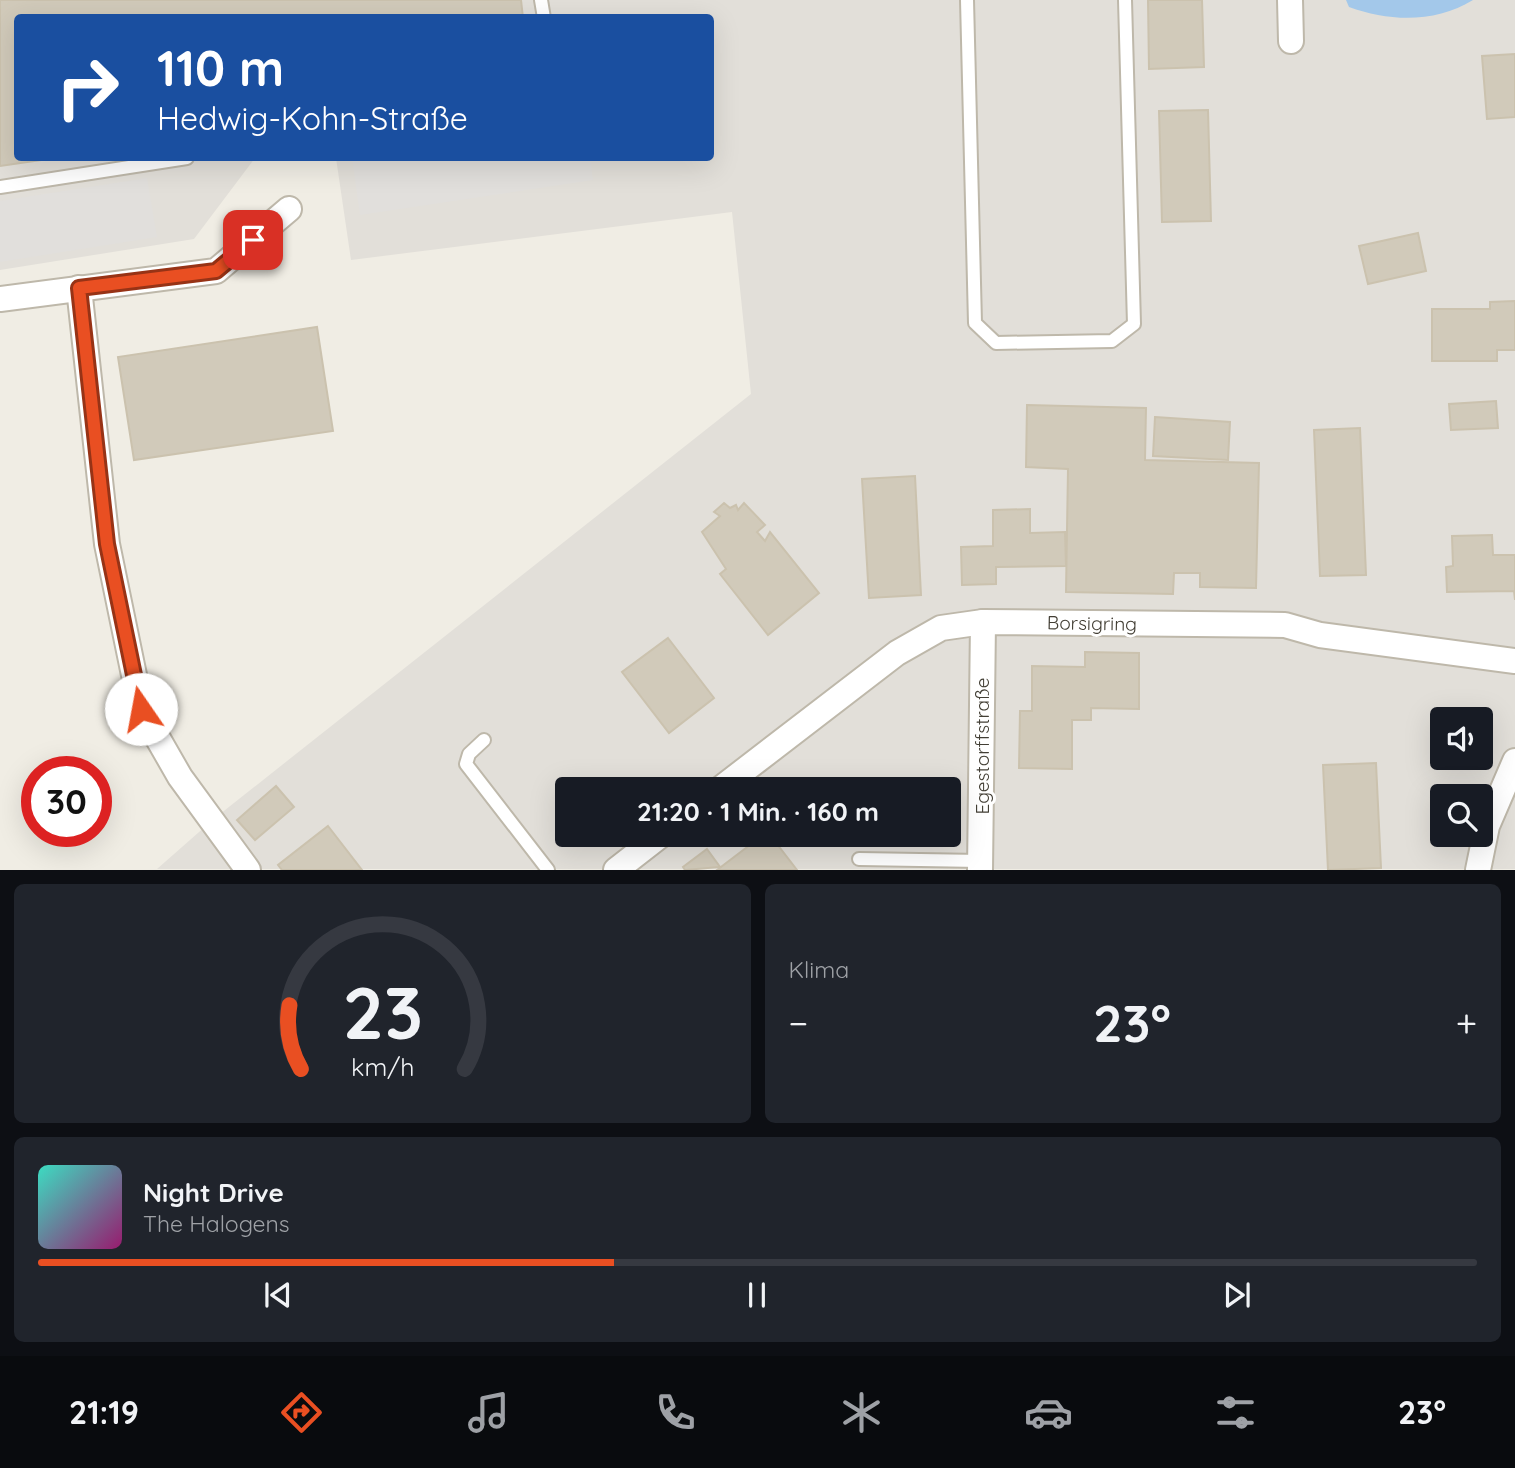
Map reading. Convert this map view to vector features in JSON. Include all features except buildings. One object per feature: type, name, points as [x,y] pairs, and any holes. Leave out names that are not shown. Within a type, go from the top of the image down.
[{"type":"street","points":[[1290,0],[1291,41]]},
{"type":"street","points":[[0,299],[216,271],[289,209]]},
{"type":"street","points":[[79,288],[107,544],[141,709],[180,777],[248,870]]},
{"type":"street","name":"Borsigring","points":[[736,777],[897,653],[941,628],[983,622],[1286,625],[1320,635],[1515,661]]},
{"type":"street","name":"Egestorffstraße","points":[[981,865],[983,622]]},
{"type":"street","points":[[1478,870],[1487,826],[1515,761]]},
{"type":"street","points":[[616,870],[646,847]]},
{"type":"lane","points":[[967,0],[975,323],[996,344],[1112,341],[1134,324],[1125,0]]},
{"type":"lane","points":[[0,187],[168,161]]},
{"type":"lane","points":[[484,740],[469,754],[466,764],[548,870]]},
{"type":"lane","points":[[859,859],[981,865]]},
{"type":"shaded area","points":[[0,0],[1515,0],[1515,869],[157,869],[215,818],[751,394],[732,212],[351,260],[336,161],[714,161],[714,14],[14,14],[14,161],[253,161],[194,239],[0,270]]},
{"type":"shaded area","points":[[352,161],[590,161],[593,180],[360,215]]},
{"type":"shaded area","points":[[147,178],[157,237],[0,262],[0,201]]},
{"type":"water","points":[[1346,0],[1473,0],[1444,13],[1413,18],[1365,12],[1349,7]]},
{"type":"route","points":[[141,709],[107,544],[79,288],[216,271],[253,240]]}]
